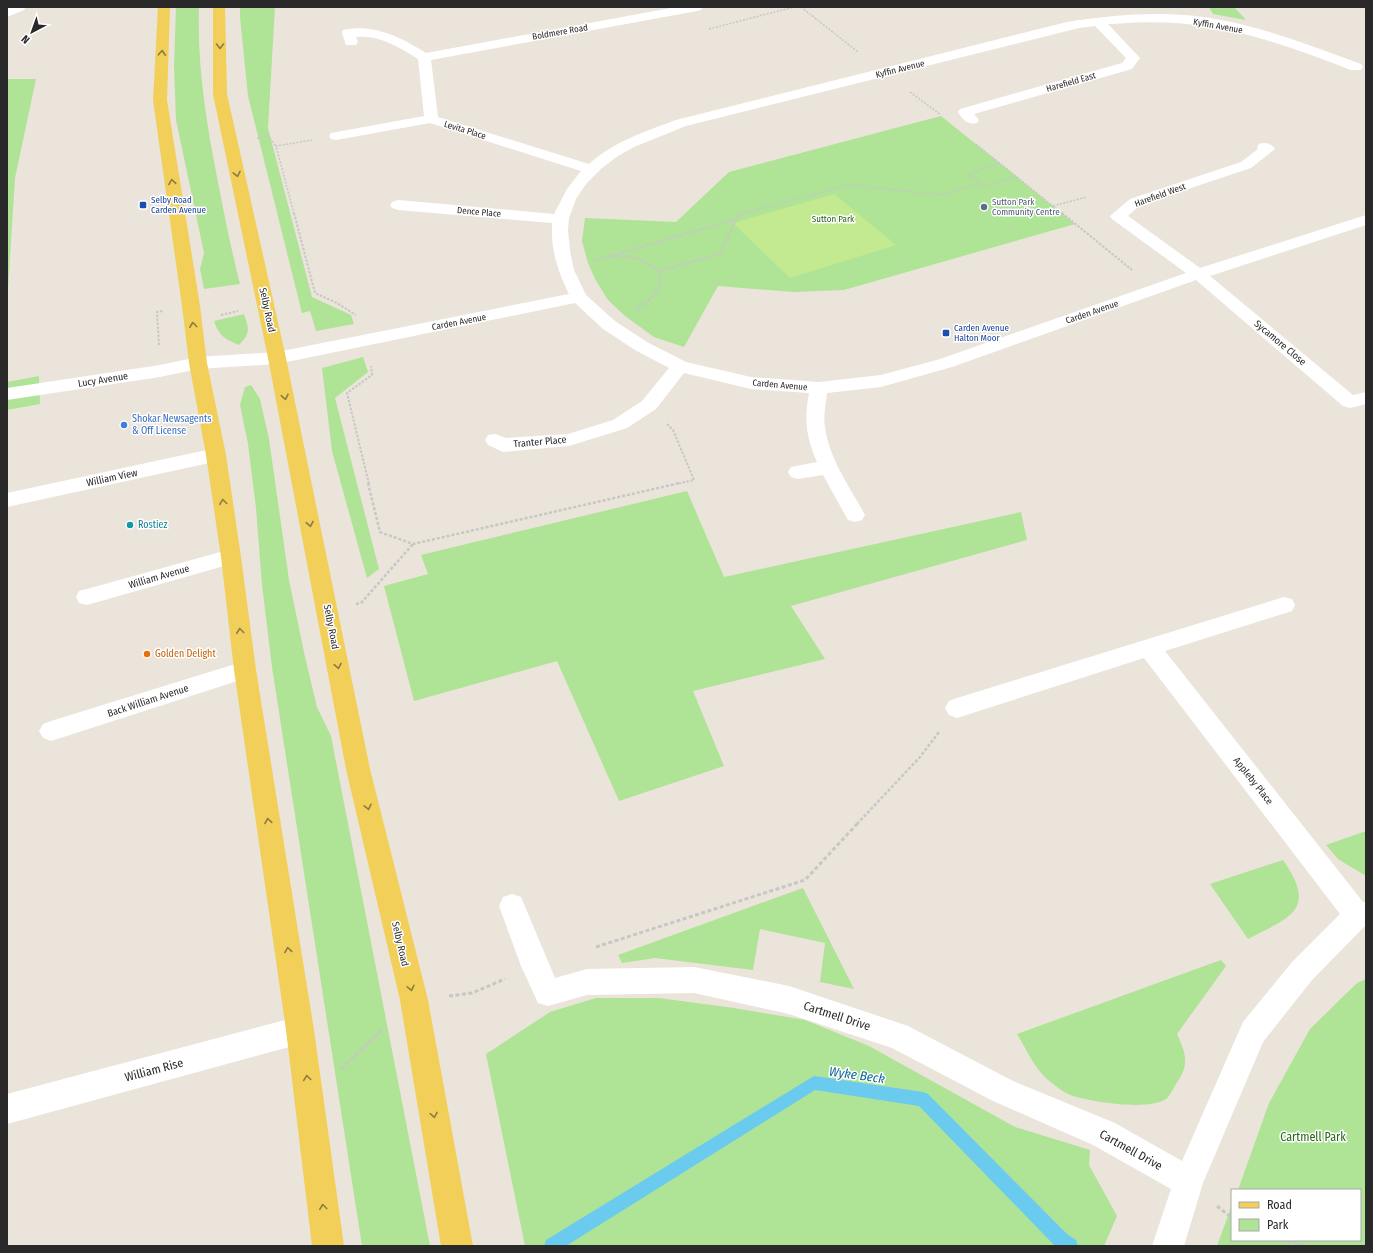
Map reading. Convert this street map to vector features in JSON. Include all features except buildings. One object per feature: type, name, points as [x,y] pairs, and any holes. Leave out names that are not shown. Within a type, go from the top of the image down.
[{"type":"main road","points":[[164,7],[160,100],[191,306],[198,363],[216,455],[231,557],[245,670],[310,1098],[328,1246]]},
{"type":"main road","name":"Selby Road","points":[[219,7],[220,94],[266,304],[358,769],[414,1000],[457,1246]]},
{"type":"street","points":[[7,13],[20,7]]},
{"type":"street","name":"Boldmere Road","points":[[424,57],[697,7]]},
{"type":"street","points":[[1162,18],[1181,7]]},
{"type":"street","name":"Kyffin Avenue","points":[[580,297],[566,269],[561,244],[560,219],[572,193],[590,169],[613,153],[641,138],[681,123],[1066,26],[1098,21],[1162,18],[1233,27],[1276,38],[1363,68]]},
{"type":"street","name":"Harefield East","points":[[972,120],[965,112],[1127,66],[1134,58],[1098,21]]},
{"type":"street","points":[[351,42],[348,33],[371,32],[400,42],[424,57],[431,119]]},
{"type":"street","name":"Levita Place","points":[[336,136],[431,119],[590,169]]},
{"type":"street","name":"Harefield West","points":[[1198,274],[1118,216],[1135,202],[1246,165],[1268,149],[1264,147]]},
{"type":"street","name":"Dence Place","points":[[398,205],[560,219]]},
{"type":"street","name":"Carden Avenue","points":[[198,363],[277,358],[580,297],[609,325],[641,346],[680,366],[751,383],[819,388],[881,381],[946,363],[1198,274],[1366,220]]},
{"type":"street","name":"Sycamore Close","points":[[1198,274],[1350,402],[1366,398]]},
{"type":"street","name":"Lucy Avenue","points":[[7,394],[160,371],[198,363]]},
{"type":"street","name":"Tranter Place","points":[[495,440],[503,445],[569,440],[620,424],[649,405],[680,366]]},
{"type":"street","points":[[819,388],[815,413],[816,432],[828,467],[855,515]]},
{"type":"street","name":"William View","points":[[7,500],[216,455]]},
{"type":"street","points":[[798,472],[828,467]]},
{"type":"street","name":"William Avenue","points":[[87,597],[231,557]]},
{"type":"street","points":[[957,708],[1284,605]]},
{"type":"street","name":"Appleby Place","points":[[1149,648],[1361,915]]},
{"type":"street","name":"Back William Avenue","points":[[51,731],[245,670]]},
{"type":"street","name":"Cartmell Drive","points":[[512,906],[535,966],[548,993],[587,982],[694,980],[789,1000],[891,1033],[1003,1091],[1104,1134],[1188,1182]]},
{"type":"street","points":[[1168,1246],[1188,1182],[1252,1032],[1302,971],[1361,915]]},
{"type":"street","name":"William Rise","points":[[7,1109],[300,1030]]},
{"type":"path","points":[[801,7],[859,52]]},
{"type":"path","points":[[336,136],[276,146],[315,293],[337,303],[360,318],[369,340],[372,375],[347,393],[380,532],[414,544],[694,480],[673,430],[649,405]]},
{"type":"path","points":[[971,139],[1156,289]]},
{"type":"path","points":[[1000,163],[968,174],[984,187],[1017,177]]},
{"type":"path","points":[[659,271],[720,254],[738,215],[849,185],[941,195],[980,184]]},
{"type":"path","points":[[1053,206],[1086,197]]},
{"type":"path","points":[[566,269],[736,219]]},
{"type":"path","points":[[604,258],[620,256],[648,263],[659,271],[662,279],[659,289],[651,299],[609,325]]},
{"type":"path","points":[[160,371],[157,312],[219,300],[220,315],[266,304]]},
{"type":"path","points":[[328,614],[361,603],[414,544]]},
{"type":"path","points":[[595,947],[805,880],[920,758],[957,708]]},
{"type":"path","points":[[310,1098],[414,1000],[472,993],[535,966]]},
{"type":"path","points":[[1287,1241],[1310,1246]]},
{"type":"green space","points":[[176,7],[199,7],[199,50],[206,113],[222,204],[240,284],[204,289],[200,269],[204,253],[176,120],[174,66]]},
{"type":"green space","points":[[240,7],[275,7],[268,128],[312,297],[351,315],[354,324],[316,331],[310,311],[302,313],[248,96]]},
{"type":"green space","points":[[1209,7],[1234,7],[1246,20],[1213,14]]},
{"type":"green space","points":[[7,79],[36,79],[15,178],[7,304]]},
{"type":"green space","name":"Sutton Park","points":[[941,116],[1075,224],[844,290],[794,292],[718,286],[684,347],[654,337],[625,316],[608,300],[595,279],[588,263],[582,241],[585,218],[676,222],[729,172]]},
{"type":"green space","points":[[834,194],[896,245],[790,278],[733,223]]},
{"type":"green space","points":[[244,314],[248,331],[246,337],[239,345],[223,336],[218,330],[214,321]]},
{"type":"green space","points":[[363,357],[368,372],[335,398],[379,569],[367,578],[332,451],[322,368]]},
{"type":"green space","points":[[39,376],[40,404],[7,410],[7,382]]},
{"type":"green space","points":[[251,385],[260,399],[269,439],[289,580],[305,657],[317,707],[331,736],[430,1246],[362,1246],[272,667],[262,585],[256,508],[248,444],[240,405],[245,387]]},
{"type":"green space","points":[[687,491],[724,577],[1021,512],[1027,540],[791,606],[825,659],[693,691],[724,766],[619,801],[557,661],[414,701],[384,586],[428,574],[421,555]]},
{"type":"green space","points":[[1366,831],[1366,876],[1338,859],[1326,845]]},
{"type":"green space","points":[[1283,860],[1293,877],[1298,890],[1298,901],[1294,910],[1287,918],[1248,939],[1210,884]]},
{"type":"green space","points":[[803,888],[854,989],[820,982],[825,943],[760,929],[753,970],[655,958],[622,963],[618,955]]},
{"type":"green space","points":[[1221,960],[1226,966],[1177,1034],[1183,1047],[1185,1065],[1169,1096],[1158,1103],[1134,1105],[1106,1103],[1068,1094],[1054,1085],[1041,1073],[1017,1034]]},
{"type":"green space","name":"Cartmell Park","points":[[1366,979],[1366,1246],[1217,1246],[1231,1208],[1231,1241],[1361,1241],[1361,1189],[1238,1189],[1269,1103],[1310,1029],[1357,983]]},
{"type":"green space","points":[[596,998],[659,998],[734,1008],[805,1020],[869,1046],[1015,1127],[1090,1150],[1089,1165],[1117,1216],[1104,1246],[525,1246],[486,1054],[550,1012]]},
{"type":"waterway","name":"Wyke Beck","points":[[552,1246],[814,1083],[923,1099],[1061,1240],[1070,1246]]},
{"type":"place","name":"Selby Road Carden Avenue","points":[[143,205]]},
{"type":"place","name":"Sutton Park Community Centre","points":[[984,207]]},
{"type":"place","name":"Carden Avenue Halton Moor","points":[[946,333]]},
{"type":"place","name":"Shokar Newsagents & Off License","points":[[124,425]]},
{"type":"place","name":"Rostiez","points":[[130,525]]},
{"type":"place","name":"Golden Delight","points":[[147,654]]}]
